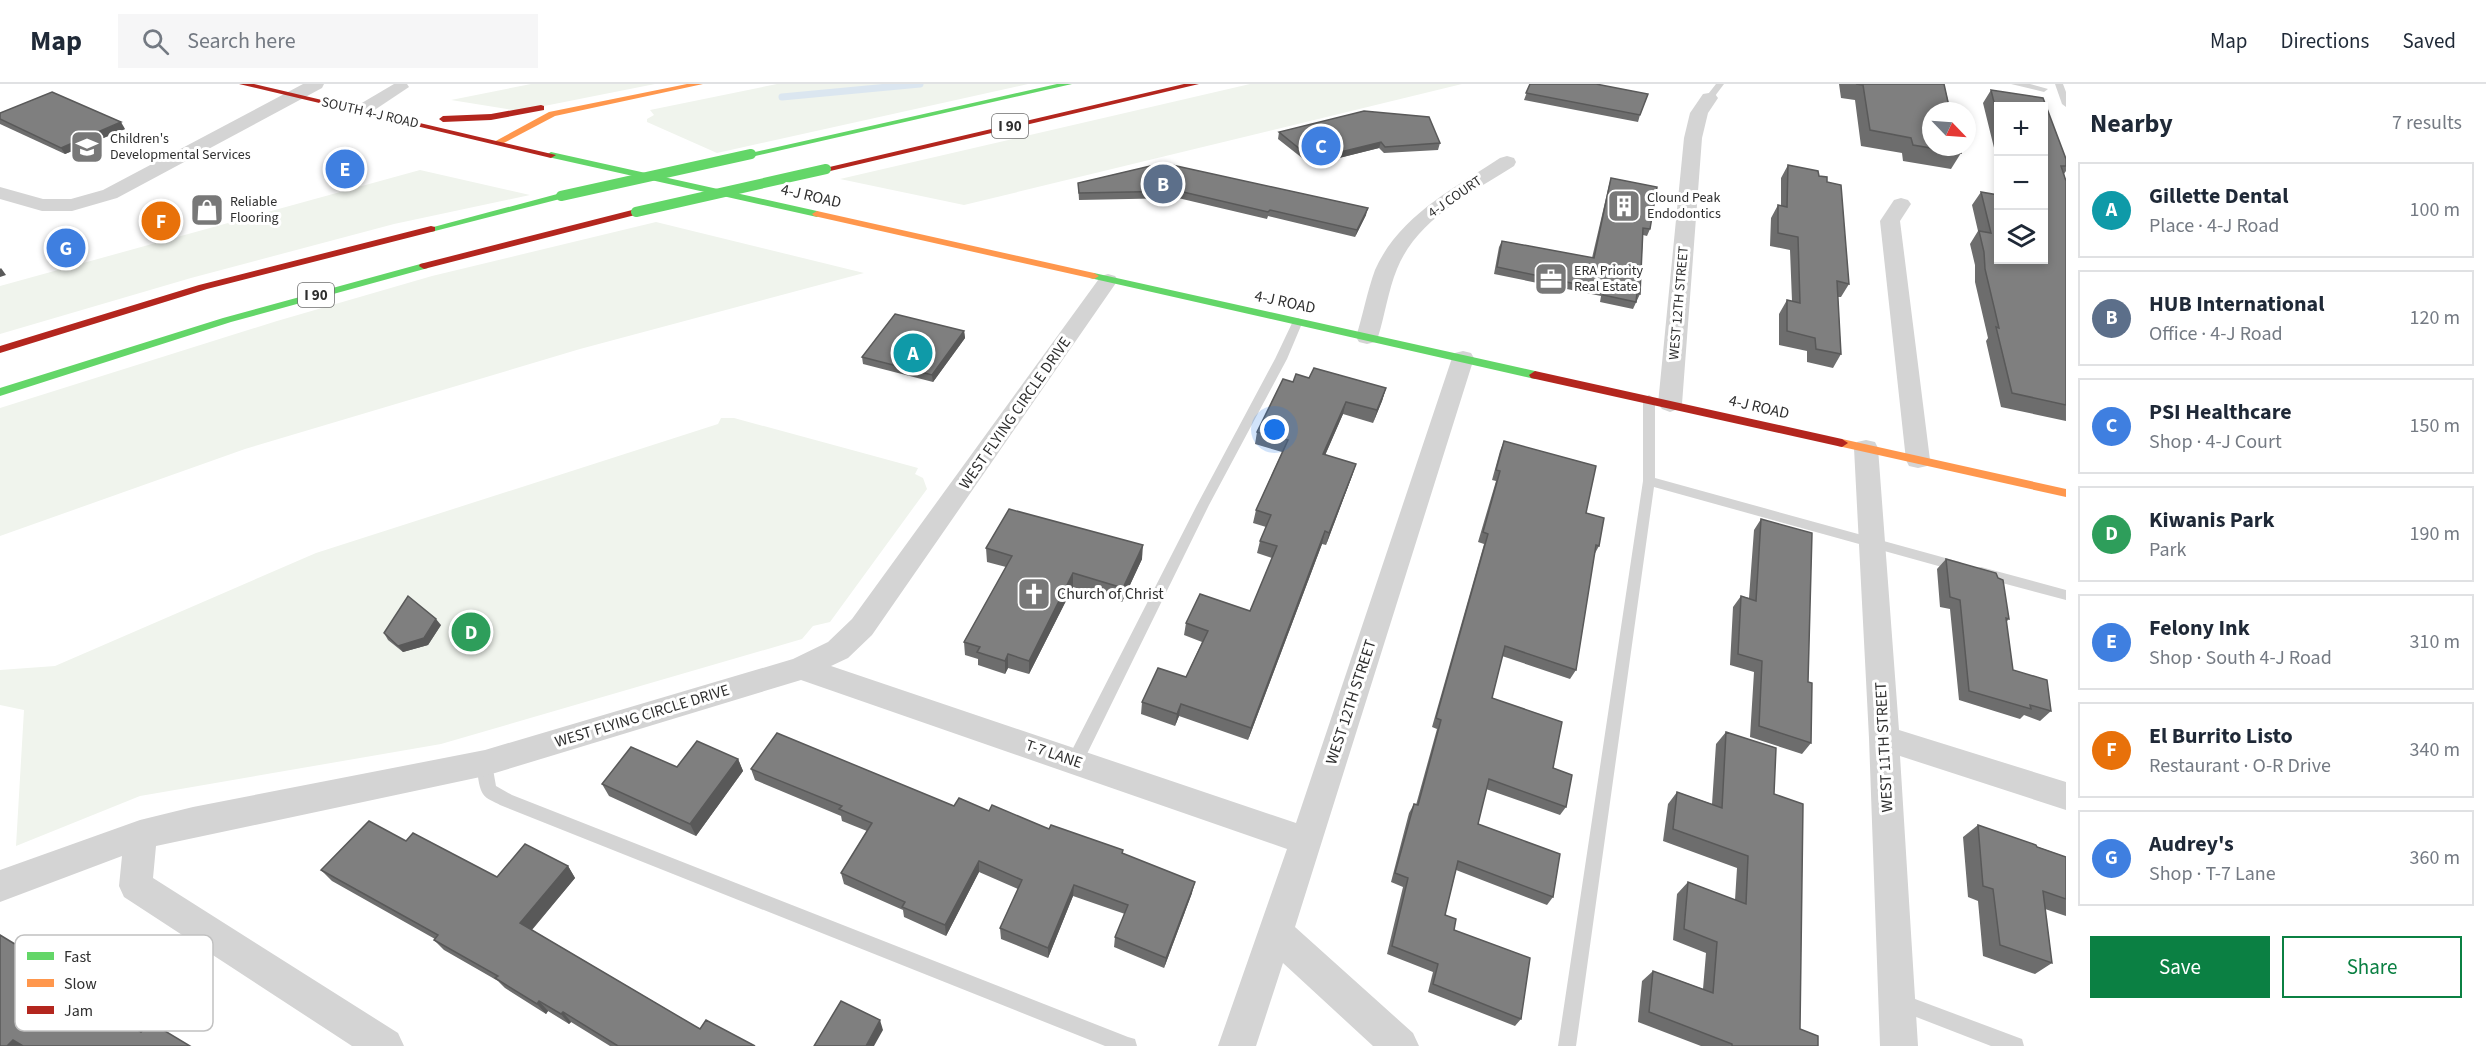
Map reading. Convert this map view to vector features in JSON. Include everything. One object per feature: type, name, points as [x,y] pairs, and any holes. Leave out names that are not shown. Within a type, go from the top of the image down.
[{"type":"main road","name":"SOUTH 4-J ROAD","points":[[243,84],[497,143]]},
{"type":"main road","points":[[497,143],[552,114],[699,84]]},
{"type":"main road","name":"I 90","points":[[0,351],[203,287],[561,196],[1068,84]]},
{"type":"main road","name":"I 90","points":[[0,392],[238,317],[423,266],[636,212],[1195,84]]},
{"type":"main road","points":[[408,121],[491,117],[581,101],[602,102]]},
{"type":"main road","name":"4-J ROAD","points":[[497,143],[2066,493]]},
{"type":"street","points":[[0,193],[42,206],[72,205],[110,194],[316,84]]},
{"type":"street","points":[[361,111],[401,87]]},
{"type":"street","name":"WEST 12TH STREET","points":[[1670,404],[1693,138],[1699,113],[1714,91]]},
{"type":"street","name":"4-J COURT","points":[[1367,337],[1386,269],[1403,240],[1427,215],[1507,162]]},
{"type":"street","points":[[1901,204],[1890,221],[1918,460]]},
{"type":"street","name":"WEST FLYING CIRCLE DRIVE","points":[[0,886],[44,868],[140,835],[193,822],[485,763],[801,668],[838,650],[862,627],[1108,280]]},
{"type":"street","name":"WEST 12TH STREET","points":[[1237,1046],[1463,358]]},
{"type":"street","name":"WEST 11TH STREET","points":[[1866,448],[1884,738],[1899,1046]]},
{"type":"street","name":"T-7 LANE","points":[[801,668],[1306,841]]},
{"type":"street","points":[[1884,738],[2066,796]]},
{"type":"street","points":[[140,835],[136,886],[212,935]]},
{"type":"street","points":[[1276,933],[1400,1046]]},
{"type":"street","points":[[213,935],[385,1046]]},
{"type":"lane","points":[[2015,84],[2044,89]]},
{"type":"lane","points":[[2059,84],[2066,104]]},
{"type":"lane","points":[[1076,761],[1203,505],[1281,359],[1298,321]]},
{"type":"lane","points":[[1567,1046],[1649,481],[1649,399]]},
{"type":"lane","points":[[1649,481],[2066,595]]},
{"type":"lane","points":[[485,763],[489,790],[506,800],[1128,1046]]},
{"type":"lane","points":[[1897,1002],[2015,1046]]},
{"type":"shaded area","points":[[531,84],[655,84],[519,111],[451,100]]},
{"type":"shaded area","points":[[777,84],[1028,84],[717,153],[647,122],[647,119],[654,115],[650,110]]},
{"type":"shaded area","points":[[1250,84],[1462,84],[964,205],[840,179]]},
{"type":"shaded area","points":[[420,170],[530,195],[394,224],[191,278],[0,334],[0,286]]},
{"type":"shaded area","points":[[656,222],[864,273],[580,349],[245,449],[0,536],[0,408],[277,321],[432,276]]},
{"type":"shaded area","points":[[721,418],[734,418],[918,468],[915,474],[923,478],[927,489],[830,622],[813,626],[802,639],[441,744],[140,796],[16,846],[24,710],[0,705],[0,670],[55,666],[316,553],[718,424]]},
{"type":"building","points":[[1530,84],[1596,84],[1648,94],[1640,115],[1526,93]]},
{"type":"building","points":[[1856,84],[1944,84],[1948,102],[1922,102],[1922,146],[1913,145],[1911,138],[1870,130],[1863,85]]},
{"type":"building","points":[[1991,90],[2043,98],[2045,102],[1994,102]]},
{"type":"building","points":[[52,92],[121,122],[61,148],[0,119],[0,113]]},
{"type":"building","points":[[1364,111],[1429,117],[1440,143],[1385,147],[1381,142],[1312,159],[1279,132]]},
{"type":"building","points":[[2048,111],[2066,159],[2066,166],[2061,166],[2066,181],[2066,405],[2012,393],[1996,327],[1999,328],[1979,231],[1991,233],[1981,192],[1994,194],[1994,264],[2048,264]]},
{"type":"building","points":[[1163,163],[1368,208],[1357,230],[1179,191],[1079,193],[1078,183]]},
{"type":"building","points":[[1788,165],[1818,171],[1819,176],[1827,177],[1827,182],[1841,185],[1849,284],[1837,281],[1841,354],[1816,349],[1815,338],[1787,331],[1787,300],[1800,303],[1798,237],[1778,233],[1778,205],[1787,207]]},
{"type":"building","points":[[1611,178],[1657,187],[1650,229],[1643,228],[1640,294],[1637,293],[1636,302],[1603,295],[1604,290],[1497,267],[1502,241],[1594,258]]},
{"type":"building","points":[[895,314],[964,331],[932,375],[862,357]]},
{"type":"building","points":[[1314,368],[1386,388],[1377,410],[1346,402],[1323,454],[1356,464],[1329,533],[1325,531],[1251,728],[1181,704],[1177,714],[1142,702],[1158,668],[1186,677],[1208,631],[1186,623],[1200,594],[1250,611],[1277,546],[1260,541],[1271,515],[1256,510],[1288,440],[1257,432],[1283,379],[1293,382],[1296,374],[1309,378]]},
{"type":"building","points":[[1504,441],[1596,466],[1586,513],[1604,518],[1599,546],[1596,545],[1576,670],[1505,646],[1492,698],[1562,722],[1553,768],[1572,775],[1566,807],[1489,779],[1478,824],[1560,854],[1553,897],[1458,861],[1445,915],[1456,919],[1454,930],[1530,958],[1521,1019],[1433,984],[1438,964],[1392,946],[1408,878],[1395,873],[1414,804],[1418,805],[1441,720],[1436,718],[1488,534],[1483,532],[1500,471],[1496,470]]},
{"type":"building","name":"Church of Christ","points":[[1009,509],[1143,545],[1123,588],[1073,573],[1029,661],[1008,654],[1005,661],[977,652],[980,647],[964,642],[1012,556],[986,548]]},
{"type":"building","points":[[1761,519],[1812,533],[1808,682],[1812,683],[1811,743],[1759,726],[1762,661],[1738,654],[1741,596],[1756,601]]},
{"type":"building","points":[[1946,559],[1996,573],[1998,578],[2003,580],[2013,670],[2047,680],[2051,711],[2030,705],[2031,709],[1969,691],[1960,600],[1950,597]]},
{"type":"building","points":[[408,596],[436,619],[424,638],[398,646],[384,633]]},
{"type":"building","points":[[1726,732],[1776,748],[1774,794],[1803,804],[1800,1029],[1818,1036],[1818,1046],[1732,1046],[1732,1044],[1649,1012],[1653,971],[1713,993],[1717,942],[1684,929],[1688,882],[1746,904],[1748,856],[1673,829],[1677,792],[1722,808]]},
{"type":"building","points":[[777,733],[954,806],[959,798],[989,811],[992,805],[1049,829],[1051,825],[1123,850],[1122,853],[1195,882],[1166,958],[1115,937],[1128,905],[1074,885],[1048,948],[1000,928],[1022,880],[979,861],[945,925],[902,907],[905,902],[841,873],[872,823],[839,809],[842,806],[751,769]]},
{"type":"building","points":[[697,741],[738,759],[690,824],[602,784],[631,747],[677,767]]},
{"type":"building","points":[[369,821],[406,841],[413,833],[497,877],[525,844],[568,866],[520,923],[700,1029],[706,1020],[755,1046],[618,1046],[563,1012],[561,1014],[539,1001],[537,1004],[495,978],[498,976],[434,940],[438,935],[321,870]]},
{"type":"building","points":[[1978,825],[2066,857],[2066,899],[2043,891],[2052,963],[2000,945],[1993,889],[1983,886]]},
{"type":"building","points":[[0,935],[15,944],[15,1031],[165,1031],[190,1046],[23,1046],[13,1040],[7,1046],[0,1046]]},
{"type":"building","points":[[841,1001],[880,1020],[866,1046],[814,1046]]},
{"type":"waterway","points":[[782,97],[920,84]]},
{"type":"traffic: fast","points":[[751,154],[1068,84]]},
{"type":"traffic: fast","points":[[561,196],[751,154]]},
{"type":"traffic: fast","points":[[551,155],[817,214]]},
{"type":"traffic: fast","points":[[636,212],[826,169]]},
{"type":"traffic: fast","points":[[431,229],[561,196]]},
{"type":"traffic: fast","points":[[0,392],[227,320],[424,266]]},
{"type":"traffic: fast","points":[[1094,276],[1535,375]]},
{"type":"traffic: slow","points":[[497,143],[552,114],[699,84]]},
{"type":"traffic: slow","points":[[817,214],[1094,276]]},
{"type":"traffic: slow","points":[[1842,443],[2066,493]]},
{"type":"traffic: jam","points":[[243,84],[551,155]]},
{"type":"traffic: jam","points":[[826,169],[1195,84]]},
{"type":"traffic: jam","points":[[443,119],[491,117],[541,108]]},
{"type":"traffic: jam","points":[[424,266],[636,212]]},
{"type":"traffic: jam","points":[[0,350],[203,287],[431,229]]},
{"type":"traffic: jam","points":[[1535,375],[1842,443]]},
{"type":"place","name":"PSI Healthcare","points":[[1321,146]]},
{"type":"place","name":"Children's Developmental Services","points":[[87,147]]},
{"type":"place","name":"Felony Ink","points":[[345,169]]},
{"type":"place","name":"HUB International","points":[[1163,184]]},
{"type":"place","name":"Clound Peak Endodontics","points":[[1624,206]]},
{"type":"place","name":"Reliable Flooring","points":[[207,210]]},
{"type":"place","name":"El Burrito Listo","points":[[161,221]]},
{"type":"place","name":"Audrey's","points":[[66,248]]},
{"type":"place","name":"ERA Priority Real Estate","points":[[1551,279]]},
{"type":"place","name":"Gillette Dental","points":[[913,353]]},
{"type":"place","name":"Church of Christ","points":[[1034,594]]},
{"type":"place","name":"Kiwanis Park","points":[[471,632]]}]
